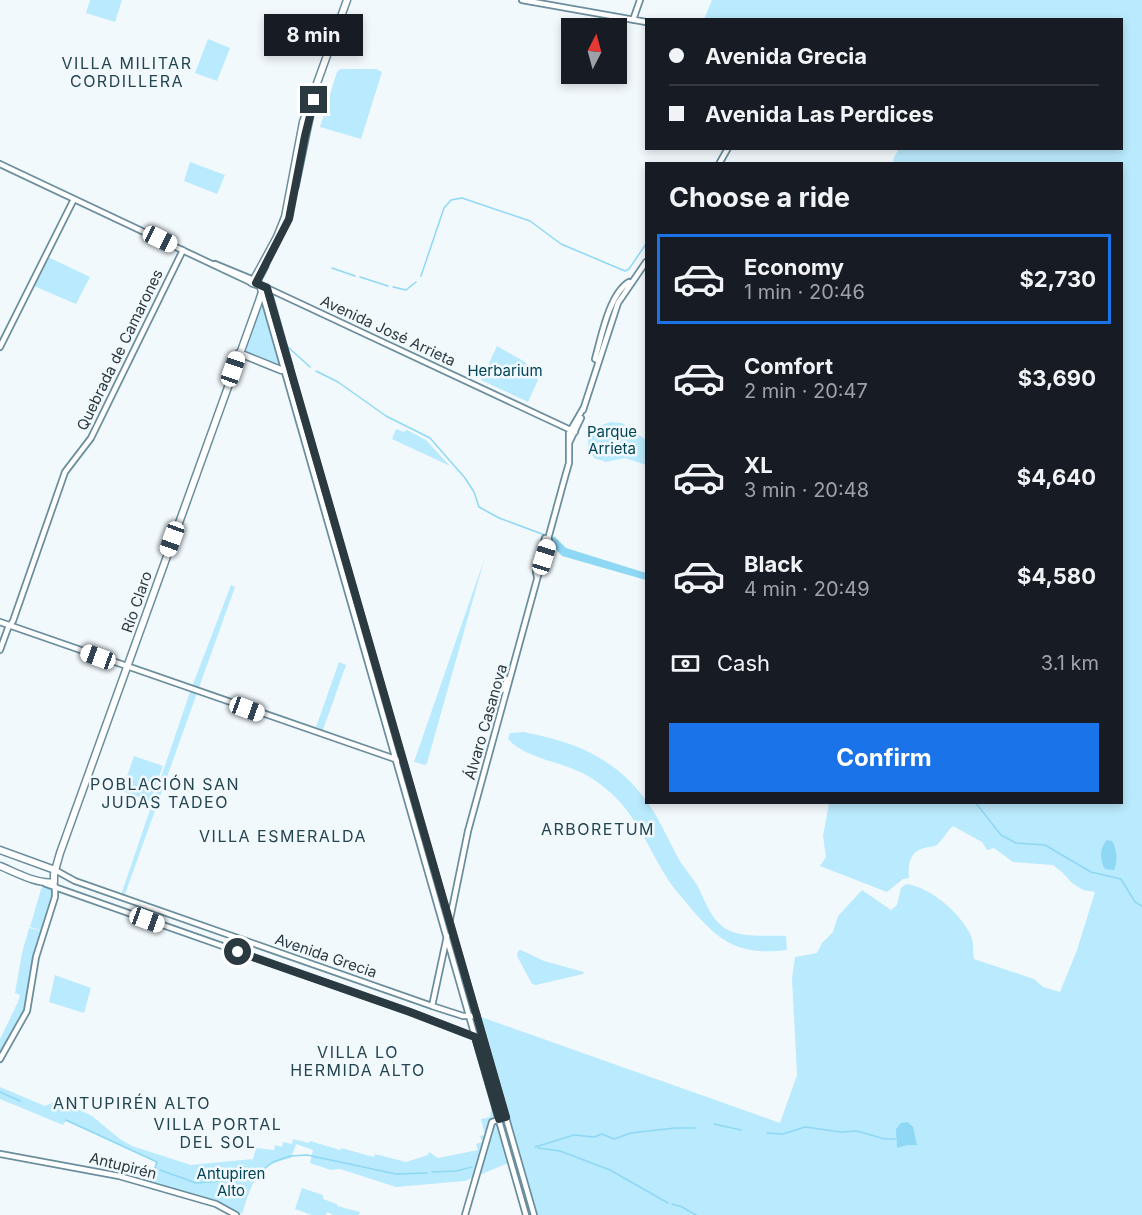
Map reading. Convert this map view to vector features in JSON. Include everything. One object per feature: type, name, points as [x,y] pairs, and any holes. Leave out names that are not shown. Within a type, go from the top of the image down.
[{"type":"main road","name":"Río Claro","points":[[55,885],[55,870],[239,352],[258,285],[285,218],[303,122],[347,0]]},
{"type":"main road","points":[[522,0],[645,22]]},
{"type":"main road","points":[[633,20],[640,0]]},
{"type":"main road","name":"Avenida José Arrieta","points":[[0,164],[572,431]]},
{"type":"main road","points":[[0,347],[74,199]]},
{"type":"main road","name":"Quebrada de Camarones","points":[[0,650],[65,472],[91,438],[183,250]]},
{"type":"main road","name":"Álvaro Casanova","points":[[432,1006],[450,921],[456,873],[569,463],[568,445],[572,431],[584,407],[614,302],[623,286],[632,282],[645,263]]},
{"type":"main road","points":[[258,285],[287,368],[404,762],[534,1215]]},
{"type":"main road","points":[[239,352],[287,368]]},
{"type":"main road","points":[[287,368],[526,1215]]},
{"type":"main road","name":"Álvaro Casanova","points":[[537,580],[536,572],[549,538]]},
{"type":"main road","points":[[0,622],[404,762]]},
{"type":"main road","points":[[502,690],[513,672]]},
{"type":"main road","name":"Avenida Grecia","points":[[0,850],[55,870],[75,881],[432,1006],[470,1017],[477,1016]]},
{"type":"main road","points":[[0,866],[55,885],[55,897],[36,957],[27,1011],[0,1059]]},
{"type":"main road","name":"Avenida Grecia","points":[[55,885],[475,1037]]},
{"type":"main road","points":[[465,1215],[492,1122],[506,1117]]},
{"type":"main road","name":"Antupirén","points":[[0,1154],[113,1174],[216,1204],[236,1215]]},
{"type":"main road","points":[[518,1185],[523,1174]]},
{"type":"green space","points":[[90,0],[122,0],[115,22],[86,13]]},
{"type":"green space","points":[[712,0],[1142,0],[1142,1215],[538,1215],[481,1017],[780,1123],[797,1075],[792,978],[795,957],[817,953],[822,943],[833,932],[838,916],[862,890],[891,910],[897,905],[901,888],[906,884],[925,890],[953,910],[967,928],[973,941],[974,959],[1034,979],[1043,987],[1060,992],[1077,950],[1095,892],[1083,890],[1072,883],[1053,865],[1013,862],[994,848],[987,850],[982,842],[953,826],[938,844],[919,850],[912,856],[909,864],[909,878],[903,879],[887,892],[820,866],[826,857],[823,836],[829,804],[1123,804],[1123,162],[893,162],[898,150],[1123,150],[1123,18],[704,18]]},
{"type":"green space","points":[[208,39],[230,48],[217,81],[195,73]]},
{"type":"green space","points":[[340,69],[376,69],[382,72],[361,139],[320,127],[337,72]]},
{"type":"green space","points":[[190,162],[225,175],[217,194],[184,181]]},
{"type":"green space","points":[[48,257],[90,277],[76,304],[34,286]]},
{"type":"green space","points":[[262,296],[283,370],[241,352]]},
{"type":"green space","name":"Herbarium","points":[[497,346],[525,362],[538,380],[528,402],[481,380]]},
{"type":"green space","name":"Parque Arrieta","points":[[610,422],[622,423],[645,439],[645,465],[625,458],[606,462],[594,458],[588,448],[588,436],[595,428]]},
{"type":"green space","points":[[396,429],[404,432],[407,430],[426,440],[450,466],[392,439]]},
{"type":"green space","points":[[485,557],[427,763],[425,765],[414,762]]},
{"type":"green space","points":[[231,585],[235,587],[124,897],[121,895],[190,692]]},
{"type":"green space","points":[[339,662],[346,665],[323,730],[316,727]]},
{"type":"green space","points":[[524,732],[544,736],[580,748],[611,765],[625,776],[645,799],[645,804],[650,806],[681,863],[697,885],[717,921],[734,933],[786,936],[787,950],[756,951],[743,948],[731,944],[710,929],[669,882],[636,823],[612,794],[587,775],[523,750],[508,739],[510,733]]},
{"type":"green space","points":[[134,756],[163,766],[150,801],[122,791]]},
{"type":"green space","points":[[42,886],[55,890],[43,931],[30,927]]},
{"type":"green space","points":[[29,928],[42,931],[24,1017],[0,1056],[0,1039],[20,995],[15,993]]},
{"type":"green space","points":[[521,950],[544,961],[584,972],[536,985],[532,984],[517,956],[518,951]]},
{"type":"green space","points":[[55,975],[91,988],[84,1013],[49,1002]]},
{"type":"green space","name":"Antupiren Alto","points":[[0,1087],[45,1106],[54,1102],[68,1109],[71,1106],[92,1116],[132,1146],[191,1165],[253,1159],[256,1148],[274,1150],[275,1145],[282,1147],[283,1142],[292,1144],[293,1139],[406,1162],[428,1155],[429,1152],[438,1158],[478,1150],[476,1144],[482,1142],[480,1136],[485,1135],[481,1119],[490,1117],[492,1106],[508,1163],[465,1181],[396,1187],[340,1169],[331,1170],[310,1163],[313,1150],[296,1144],[291,1158],[269,1166],[257,1177],[242,1214],[217,1201],[149,1181],[156,1162],[66,1121],[63,1125],[0,1099]]},
{"type":"green space","points":[[302,1188],[323,1195],[323,1199],[337,1206],[360,1212],[359,1215],[333,1215],[327,1212],[326,1215],[312,1215],[295,1209]]},
{"type":"shaded area","points":[[554,536],[566,548],[645,573],[645,580],[562,556],[551,544]]},
{"type":"shaded area","points":[[1107,840],[1112,841],[1116,851],[1114,870],[1105,869],[1101,858]]},
{"type":"shaded area","points":[[908,1122],[913,1127],[917,1145],[897,1148],[896,1129],[901,1123]]},
{"type":"waterway","points":[[421,276],[444,208],[451,200],[462,198],[530,221],[561,244],[625,271],[629,269],[645,245]]},
{"type":"waterway","points":[[332,268],[355,276]]},
{"type":"waterway","points":[[360,277],[388,286]]},
{"type":"waterway","points":[[393,287],[406,290],[416,282]]},
{"type":"waterway","points":[[288,347],[310,367]]},
{"type":"waterway","points":[[316,371],[338,382],[386,416],[430,438],[465,478],[474,492],[479,507],[499,518],[553,538]]},
{"type":"waterway","points":[[977,804],[1001,835],[1016,843],[1045,845],[1091,872],[1121,879],[1135,902],[1142,906]]},
{"type":"waterway","points":[[0,1092],[20,1101]]},
{"type":"waterway","points":[[66,1120],[157,1162],[155,1169]]},
{"type":"waterway","points":[[714,1124],[741,1130]]},
{"type":"waterway","points":[[767,1133],[783,1134],[805,1127],[841,1132],[857,1131],[885,1139],[895,1139]]},
{"type":"waterway","points":[[535,1147],[574,1135],[594,1137],[602,1134],[614,1139],[631,1133],[695,1128]]},
{"type":"waterway","points":[[538,1148],[560,1151],[610,1170],[668,1203]]},
{"type":"waterway","points":[[160,1170],[196,1183],[246,1179],[255,1176],[273,1162],[290,1156],[307,1155],[396,1174],[427,1173]]},
{"type":"waterway","points":[[432,1172],[456,1171],[472,1167]]},
{"type":"waterway","points":[[672,1204],[696,1215]]},
{"type":"district","name":"VILLA MILITAR CORDILLERA","points":[[127,72]]},
{"type":"district","name":"POBLACIÓN SAN JUDAS TADEO","points":[[165,793]]},
{"type":"district","name":"ARBORETUM","points":[[598,829]]},
{"type":"district","name":"VILLA ESMERALDA","points":[[283,836]]},
{"type":"district","name":"VILLA LO HERMIDA ALTO","points":[[358,1061]]},
{"type":"district","name":"ANTUPIRÉN ALTO","points":[[132,1103]]},
{"type":"district","name":"VILLA PORTAL DEL SOL","points":[[218,1133]]},
{"type":"route","points":[[238,952],[475,1037],[499,1119],[506,1117],[267,288],[256,283],[289,219],[314,100]]}]
